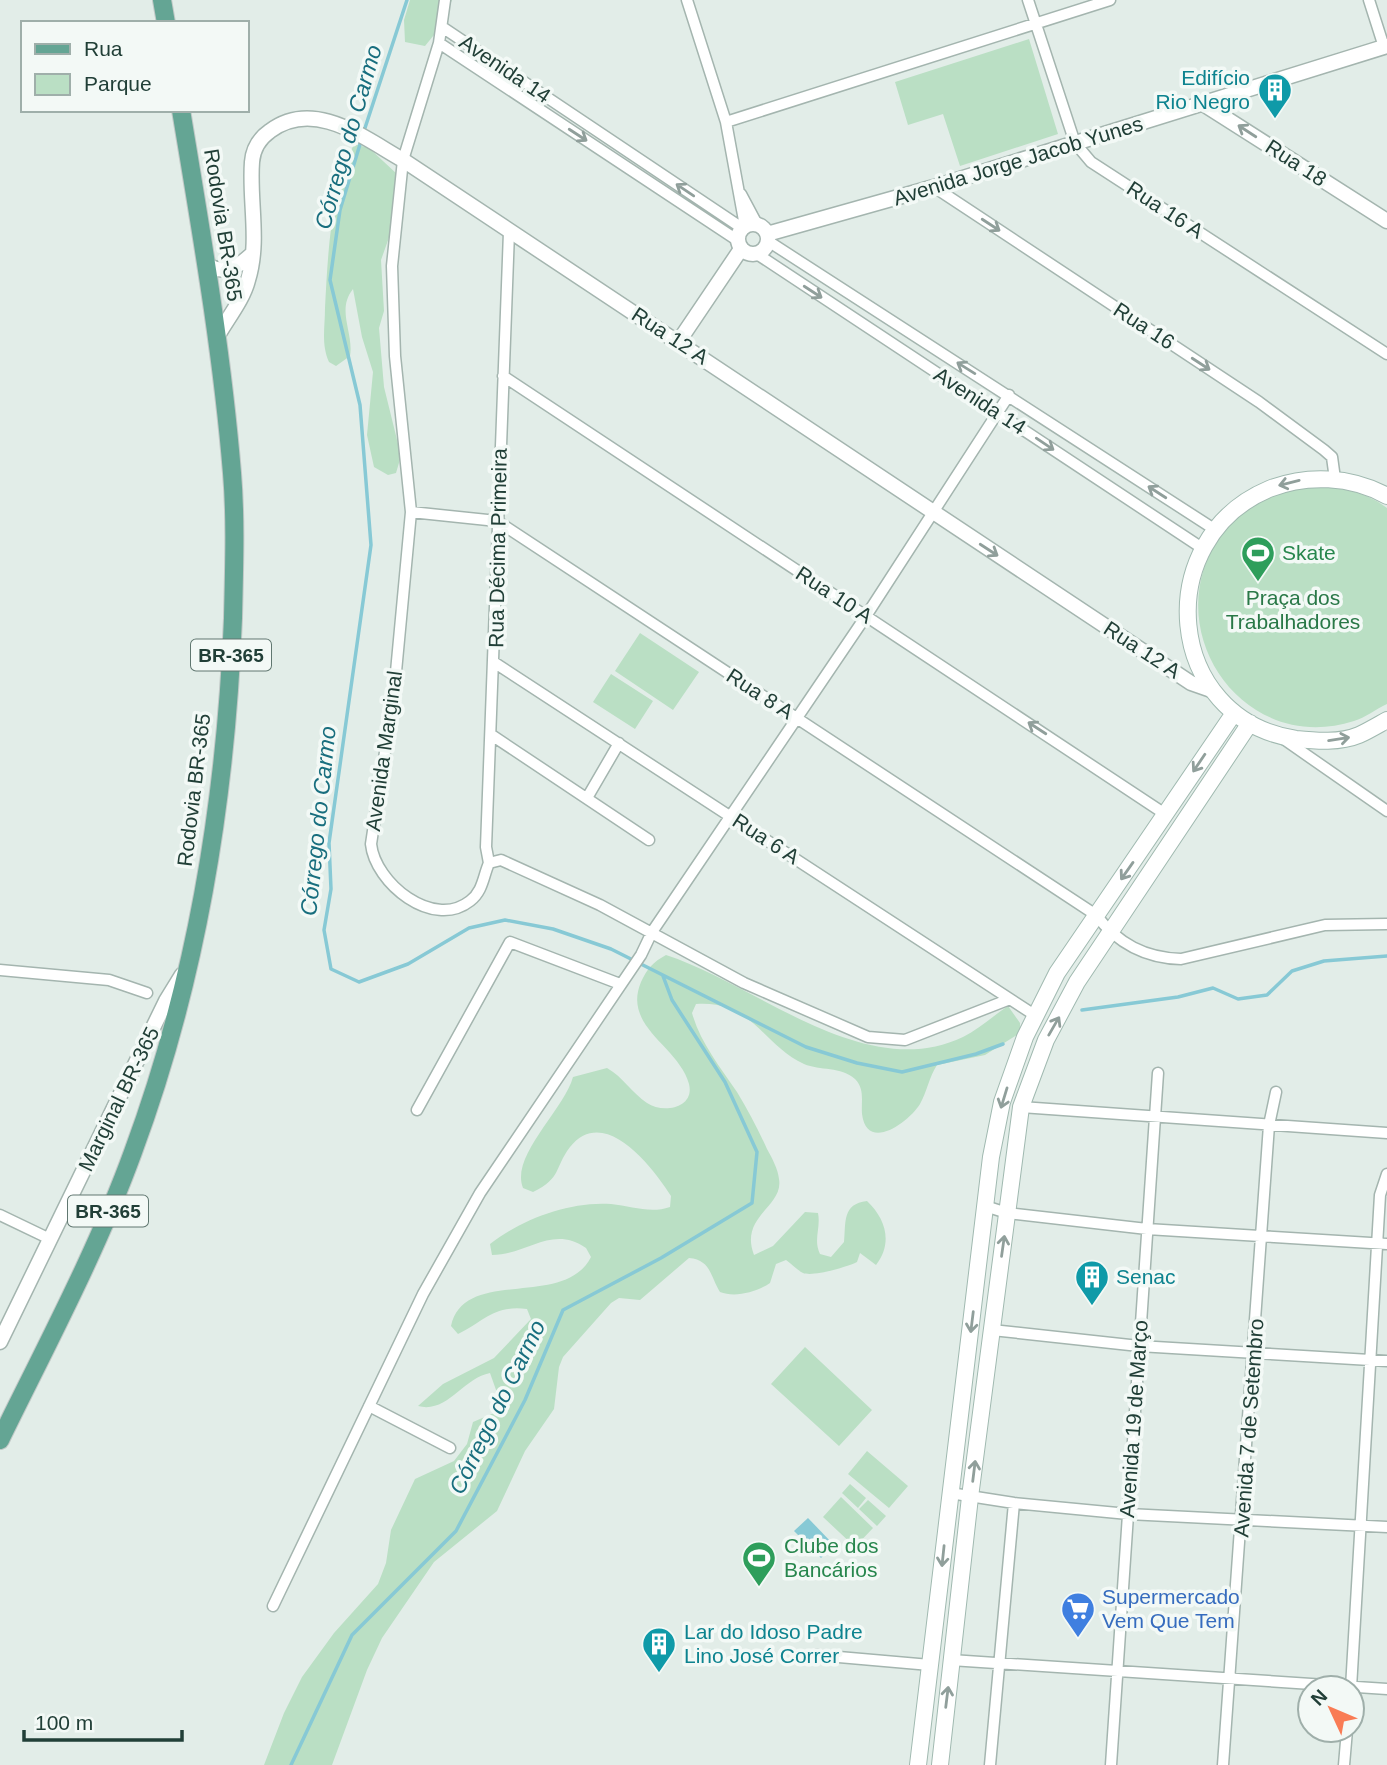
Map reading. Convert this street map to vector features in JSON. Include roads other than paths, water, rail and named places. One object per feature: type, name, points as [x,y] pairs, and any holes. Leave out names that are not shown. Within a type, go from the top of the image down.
[{"type":"main road","points":[[162,0],[166,21]]},
{"type":"main road","name":"Rodovia BR-365","points":[[0,1440],[84,1267],[133,1153],[173,1027],[203,893],[216,813],[230,685],[233,476],[207,265],[181,112]]},
{"type":"main road","points":[[1384,489],[1335,479],[1290,481],[1248,498],[1214,529],[1202,548],[1189,584],[1187,623],[1195,657],[1211,690],[1234,713],[1250,723],[1280,736],[1318,742],[1357,736],[1387,720]]},
{"type":"main road","points":[[918,1765],[985,1206],[1002,1102],[1036,1016],[1057,973],[1234,713]]},
{"type":"main road","points":[[940,1765],[970,1497],[1021,1107],[1046,1040],[1077,982],[1250,723]]},
{"type":"main road","points":[[920,1740],[942,1742]]},
{"type":"street","name":"Avenida Marginal","points":[[445,0],[439,43],[403,160],[392,266],[395,356],[411,512],[394,693],[377,794],[372,854],[391,883],[436,911],[451,911],[470,901],[480,891],[489,863]]},
{"type":"street","points":[[679,341],[751,234],[738,189],[726,122],[687,0]]},
{"type":"street","name":"Rua 16 A","points":[[1028,0],[1075,143],[1091,162],[1387,354]]},
{"type":"street","points":[[726,122],[1110,0]]},
{"type":"street","points":[[1369,0],[1385,47]]},
{"type":"street","name":"Avenida 14","points":[[442,27],[751,234],[757,254],[1202,548]]},
{"type":"street","name":"Avenida 14","points":[[439,43],[1009,395],[1214,529]]},
{"type":"street","name":"Avenida Jorge Jacob Yunes","points":[[751,234],[934,187],[1385,47]]},
{"type":"street","name":"Rua 18","points":[[1205,105],[1387,221]]},
{"type":"street","name":"Rua 12 A","points":[[217,337],[248,280],[255,234],[252,196],[254,150],[268,132],[280,124],[306,118],[332,121],[403,160],[1191,683],[1211,690]]},
{"type":"street","name":"Rua 16","points":[[934,187],[1259,402],[1332,457],[1335,479]]},
{"type":"street","name":"Rua Décima Primeira","points":[[489,863],[486,847],[493,736],[509,232]]},
{"type":"street","points":[[207,265],[220,271],[233,268],[251,255]]},
{"type":"street","name":"Rua 10 A","points":[[503,376],[1165,814]]},
{"type":"street","points":[[273,1606],[423,1294],[480,1193],[652,932],[866,616],[1009,395]]},
{"type":"street","name":"Rua 8 A","points":[[411,512],[498,521],[1096,915],[1130,948],[1143,954],[1181,959],[1325,925],[1387,924]]},
{"type":"street","name":"Rua 6 A","points":[[495,663],[1036,1016]]},
{"type":"street","points":[[493,736],[649,840]]},
{"type":"street","points":[[1280,736],[1387,810]]},
{"type":"street","points":[[587,798],[619,743]]},
{"type":"street","points":[[489,863],[501,860],[518,866],[652,932],[744,983],[868,1037],[905,1041],[1010,999]]},
{"type":"street","points":[[417,1110],[510,942],[620,984]]},
{"type":"street","points":[[0,970],[109,980],[147,993]]},
{"type":"street","name":"Marginal BR-365","points":[[0,1342],[166,1001],[185,971]]},
{"type":"street","name":"Avenida 19 de Março","points":[[1111,1765],[1158,1073]]},
{"type":"street","name":"Avenida 7 de Setembro","points":[[1223,1765],[1255,1353],[1269,1125],[1276,1092]]},
{"type":"street","points":[[1021,1107],[1387,1133]]},
{"type":"street","points":[[1352,1674],[1359,1525],[1383,1244],[1380,1195],[1387,1174]]},
{"type":"street","points":[[985,1206],[1007,1213],[1147,1229],[1383,1244]]},
{"type":"street","points":[[0,1215],[50,1239]]},
{"type":"street","points":[[992,1330],[1139,1346],[1387,1361]]},
{"type":"street","points":[[369,1406],[450,1448]]},
{"type":"street","points":[[950,1493],[1014,1503],[1128,1514],[1243,1517],[1387,1527]]},
{"type":"street","points":[[990,1765],[1014,1503]]},
{"type":"street","points":[[816,1655],[930,1665]]},
{"type":"street","points":[[951,1660],[1296,1684]]},
{"type":"street","points":[[1366,1688],[1387,1689]]},
{"type":"street","points":[[1344,1765],[1346,1744]]},
{"type":"water","points":[[808,1518],[834,1545],[821,1558],[794,1531]]},
{"type":"waterway","name":"Córrego do Carmo","points":[[363,134],[407,0]]},
{"type":"waterway","name":"Córrego do Carmo","points":[[361,141],[340,210],[330,280],[360,405],[371,545],[329,843],[331,889],[324,930],[331,969],[359,982],[408,964],[469,928],[505,920],[553,929],[611,949],[806,1047],[857,1063],[902,1072],[976,1054],[1003,1044]]},
{"type":"waterway","points":[[1082,1010],[1178,997],[1213,988],[1238,999],[1267,995],[1292,971],[1324,961],[1387,956]]},
{"type":"waterway","name":"Córrego do Carmo","points":[[291,1765],[352,1635],[456,1531],[525,1400],[563,1310],[661,1258],[752,1203],[757,1152],[725,1082],[672,1000],[663,976]]},
{"type":"place","name":"Edifício Rio Negro","points":[[1275,120]]},
{"type":"place","name":"Skate","points":[[1258,583]]},
{"type":"place","name":"Senac","points":[[1092,1307]]},
{"type":"place","name":"Clube dos Bancários","points":[[759,1588]]},
{"type":"place","name":"Supermercado Vem Que Tem","points":[[1078,1639]]},
{"type":"place","name":"Lar do Idoso Padre Lino José Correr","points":[[659,1674]]},
{"type":"park label","name":"Praça dos Trabalhadores","points":[[1293,610]]}]
